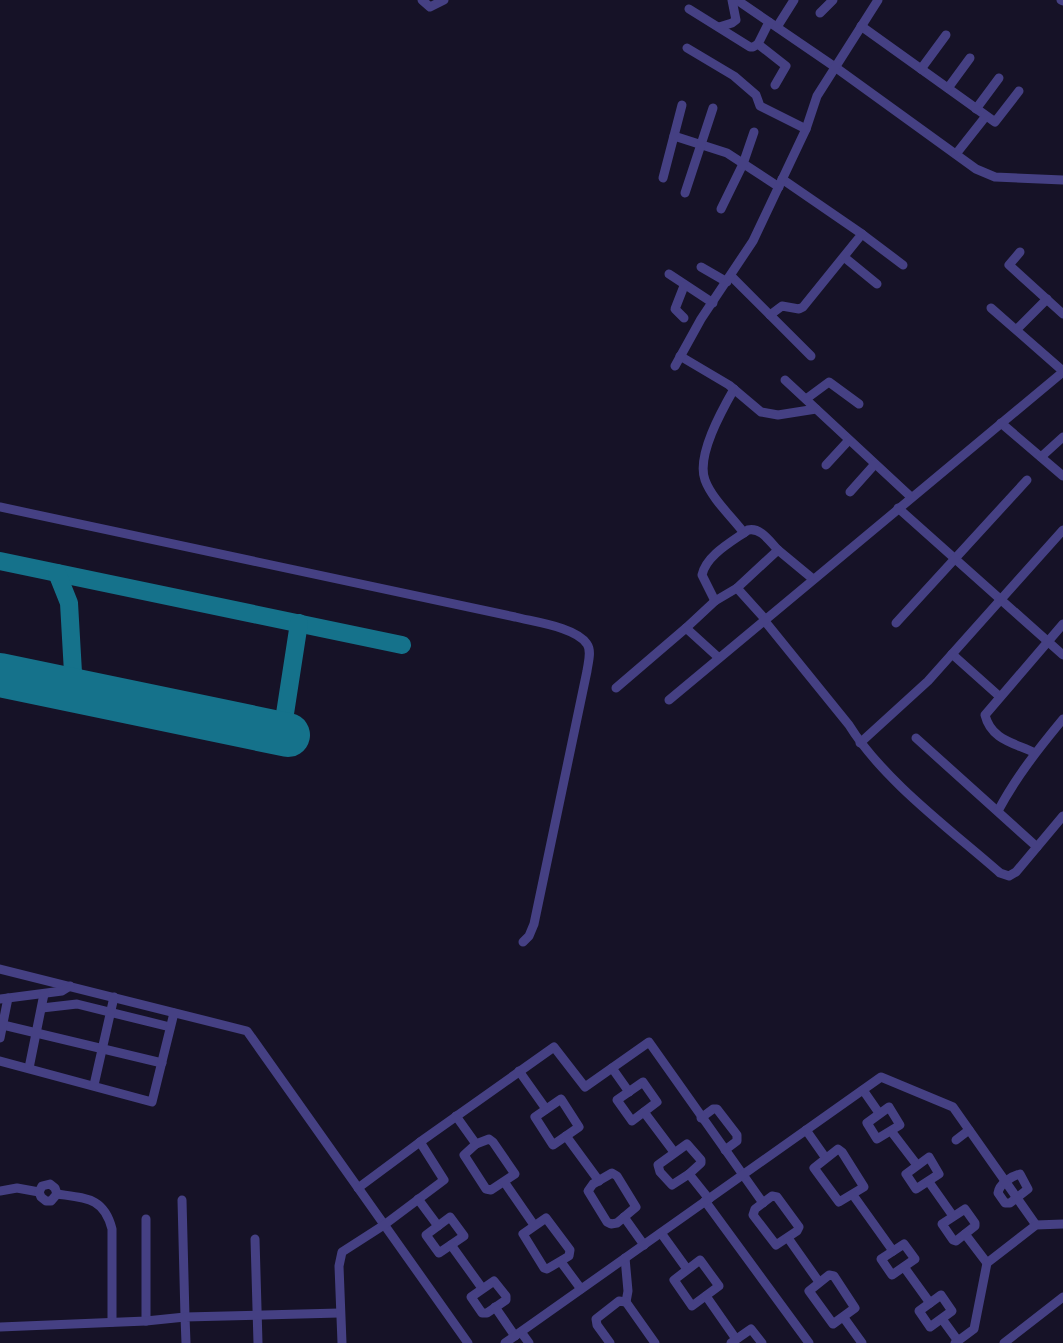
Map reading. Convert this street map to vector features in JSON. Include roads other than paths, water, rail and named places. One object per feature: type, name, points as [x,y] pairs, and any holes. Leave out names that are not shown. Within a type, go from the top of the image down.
[{"type":"street","points":[[422,0],[430,7],[444,0]]},
{"type":"street","points":[[718,27],[732,24],[736,20],[732,0]]},
{"type":"street","points":[[737,0],[836,67],[976,169],[996,176],[1063,180]]},
{"type":"street","points":[[689,9],[750,47],[758,44],[794,0]]},
{"type":"street","points":[[820,13],[833,0]]},
{"type":"street","points":[[675,366],[753,241],[806,129],[817,96],[878,0]]},
{"type":"street","points":[[861,26],[995,122],[1019,91]]},
{"type":"street","points":[[921,69],[946,34]]},
{"type":"street","points":[[758,44],[786,66],[775,85]]},
{"type":"street","points":[[687,48],[734,76],[756,95],[760,106],[806,129]]},
{"type":"street","points":[[948,88],[970,58]]},
{"type":"street","points":[[976,109],[999,78]]},
{"type":"street","points":[[663,178],[682,105]]},
{"type":"street","points":[[685,193],[713,108]]},
{"type":"street","points":[[956,154],[986,116]]},
{"type":"street","points":[[721,209],[743,164],[754,132]]},
{"type":"street","points":[[674,136],[727,153],[743,164],[780,183],[862,234],[903,265]]},
{"type":"street","points":[[770,315],[782,306],[799,309],[803,307],[862,234]]},
{"type":"street","points":[[1020,252],[1009,265],[1063,314]]},
{"type":"street","points":[[844,257],[876,284]]},
{"type":"street","points":[[701,267],[729,279],[770,315],[811,356]]},
{"type":"street","points":[[669,274],[684,286],[713,303]]},
{"type":"street","points":[[684,286],[675,309],[684,318]]},
{"type":"street","points":[[1017,329],[1047,299]]},
{"type":"street","points":[[669,700],[1063,371],[991,308]]},
{"type":"street","points":[[680,356],[734,389],[761,412],[770,415],[816,409]]},
{"type":"street","points":[[785,380],[911,497]]},
{"type":"street","points":[[806,399],[829,382],[859,404]]},
{"type":"street","points":[[734,389],[704,456],[703,470],[707,484],[744,533]]},
{"type":"street","points":[[1001,423],[1063,476]]},
{"type":"street","points":[[1041,457],[1063,437]]},
{"type":"street","points":[[826,465],[849,440]]},
{"type":"street","points":[[850,492],[875,464]]},
{"type":"street","points":[[896,623],[1027,480]]},
{"type":"street","points":[[0,507],[515,617],[578,635],[588,645],[587,671],[534,924],[529,936],[523,942]]},
{"type":"street","points":[[898,508],[1063,655]]},
{"type":"street","points":[[714,601],[704,582],[703,569],[707,562],[744,533],[754,528],[813,579]]},
{"type":"street","points":[[860,743],[928,681],[1000,600],[1061,536]]},
{"type":"street","points":[[616,688],[686,628],[714,601],[737,588],[778,550]]},
{"type":"street","points":[[737,588],[849,724],[860,743],[890,775],[1000,873],[1005,876],[1012,874],[1063,816]]},
{"type":"street","points":[[1036,753],[1003,740],[987,725],[985,716],[1063,624]]},
{"type":"street","points":[[686,628],[719,658]]},
{"type":"street","points":[[952,654],[1000,696]]},
{"type":"street","points":[[998,812],[1008,791],[1063,719]]},
{"type":"street","points":[[916,738],[1037,847]]},
{"type":"street","points":[[0,969],[247,1031],[468,1343]]},
{"type":"street","points":[[0,1038],[4,999],[62,991],[70,986]]},
{"type":"street","points":[[29,1068],[44,994]]},
{"type":"street","points":[[94,1085],[101,1047],[114,997]]},
{"type":"street","points":[[42,1008],[77,1004],[170,1027]]},
{"type":"street","points":[[0,1060],[152,1102],[174,1013]]},
{"type":"street","points":[[2,1025],[162,1063]]},
{"type":"street","points":[[358,1188],[554,1047],[585,1087],[648,1042],[763,1203]]},
{"type":"street","points":[[612,1068],[629,1092]]},
{"type":"street","points":[[519,1071],[546,1109]]},
{"type":"street","points":[[505,1343],[881,1077],[952,1107],[1036,1225]]},
{"type":"street","points":[[643,1082],[658,1102],[632,1120],[617,1100],[629,1092],[643,1082]]},
{"type":"street","points":[[863,1090],[879,1113]]},
{"type":"street","points":[[560,1099],[579,1127],[554,1145],[535,1117],[546,1109],[560,1099]]},
{"type":"street","points":[[888,1107],[900,1123],[891,1131],[877,1139],[868,1126],[867,1121],[888,1107]]},
{"type":"street","points":[[701,1118],[713,1109],[717,1109],[737,1135],[737,1141],[725,1150]]},
{"type":"street","points":[[644,1112],[674,1152]]},
{"type":"street","points":[[456,1116],[476,1144]]},
{"type":"street","points":[[806,1130],[825,1157]]},
{"type":"street","points":[[956,1140],[969,1130]]},
{"type":"street","points":[[891,1131],[916,1165]]},
{"type":"street","points":[[566,1136],[598,1181]]},
{"type":"street","points":[[483,1140],[491,1140],[508,1161],[515,1174],[504,1183],[491,1190],[486,1189],[464,1155],[483,1140]]},
{"type":"street","points":[[342,1343],[339,1313],[340,1255],[444,1180],[420,1142]]},
{"type":"street","points":[[686,1144],[701,1160],[689,1174],[672,1185],[665,1180],[658,1164],[686,1144]]},
{"type":"street","points":[[836,1149],[842,1152],[864,1187],[842,1202],[836,1199],[815,1169],[815,1166],[825,1157],[836,1149]]},
{"type":"street","points":[[927,1158],[931,1159],[940,1173],[918,1189],[914,1188],[906,1174],[916,1165],[927,1158]]},
{"type":"street","points":[[612,1173],[617,1176],[636,1207],[617,1223],[611,1224],[608,1222],[588,1191],[598,1181],[612,1173]]},
{"type":"street","points":[[689,1174],[809,1343]]},
{"type":"street","points":[[1020,1174],[1029,1186],[1027,1192],[1017,1198],[1008,1203],[1004,1202],[998,1190],[1006,1182],[1020,1174]]},
{"type":"street","points":[[929,1182],[953,1216]]},
{"type":"street","points":[[504,1183],[534,1225]]},
{"type":"street","points":[[0,1191],[18,1188],[40,1192],[42,1186],[50,1184],[55,1188],[56,1194],[96,1202],[109,1218],[112,1229],[112,1322]]},
{"type":"street","points":[[853,1195],[893,1251]]},
{"type":"street","points":[[772,1196],[777,1197],[799,1227],[797,1231],[779,1245],[773,1244],[753,1215],[755,1208],[763,1203],[772,1196]]},
{"type":"street","points":[[418,1199],[438,1226]]},
{"type":"street","points":[[182,1200],[186,1343]]},
{"type":"street","points":[[965,1209],[976,1225],[965,1234],[956,1241],[943,1228],[943,1223],[965,1209]]},
{"type":"street","points":[[450,1217],[464,1236],[451,1245],[439,1254],[426,1234],[450,1217]]},
{"type":"street","points":[[624,1217],[644,1245]]},
{"type":"street","points":[[146,1219],[146,1321]]},
{"type":"street","points":[[543,1219],[549,1219],[570,1250],[569,1256],[561,1262],[552,1268],[544,1268],[523,1234],[543,1219]]},
{"type":"street","points":[[942,1319],[957,1342],[974,1329],[987,1263],[1036,1225],[1063,1224]]},
{"type":"street","points":[[661,1233],[687,1269]]},
{"type":"street","points":[[965,1234],[987,1263]]},
{"type":"street","points":[[788,1238],[819,1282]]},
{"type":"street","points":[[255,1239],[258,1343]]},
{"type":"street","points":[[904,1244],[915,1260],[892,1275],[881,1259],[893,1251],[904,1244]]},
{"type":"street","points":[[451,1245],[482,1288]]},
{"type":"street","points":[[625,1258],[628,1291],[626,1302],[655,1343]]},
{"type":"street","points":[[700,1260],[719,1286],[692,1306],[679,1290],[674,1280],[687,1269],[700,1260]]},
{"type":"street","points":[[561,1262],[581,1289]]},
{"type":"street","points":[[904,1267],[930,1303]]},
{"type":"street","points":[[832,1275],[850,1298],[855,1308],[837,1323],[830,1322],[810,1295],[811,1288],[819,1282],[832,1275]]},
{"type":"street","points":[[491,1282],[496,1282],[506,1298],[495,1307],[482,1314],[472,1299],[472,1295],[491,1282]]},
{"type":"street","points":[[941,1295],[952,1311],[942,1319],[930,1327],[919,1311],[941,1295]]},
{"type":"street","points":[[706,1296],[734,1341],[751,1329],[762,1343]]},
{"type":"street","points":[[1004,1343],[1063,1298]]},
{"type":"street","points":[[610,1343],[597,1325],[596,1319],[619,1301],[626,1302]]},
{"type":"street","points":[[495,1307],[518,1334],[529,1343]]},
{"type":"street","points":[[0,1326],[146,1321],[185,1317],[257,1314],[339,1313]]},
{"type":"street","points":[[844,1318],[862,1343]]}]
